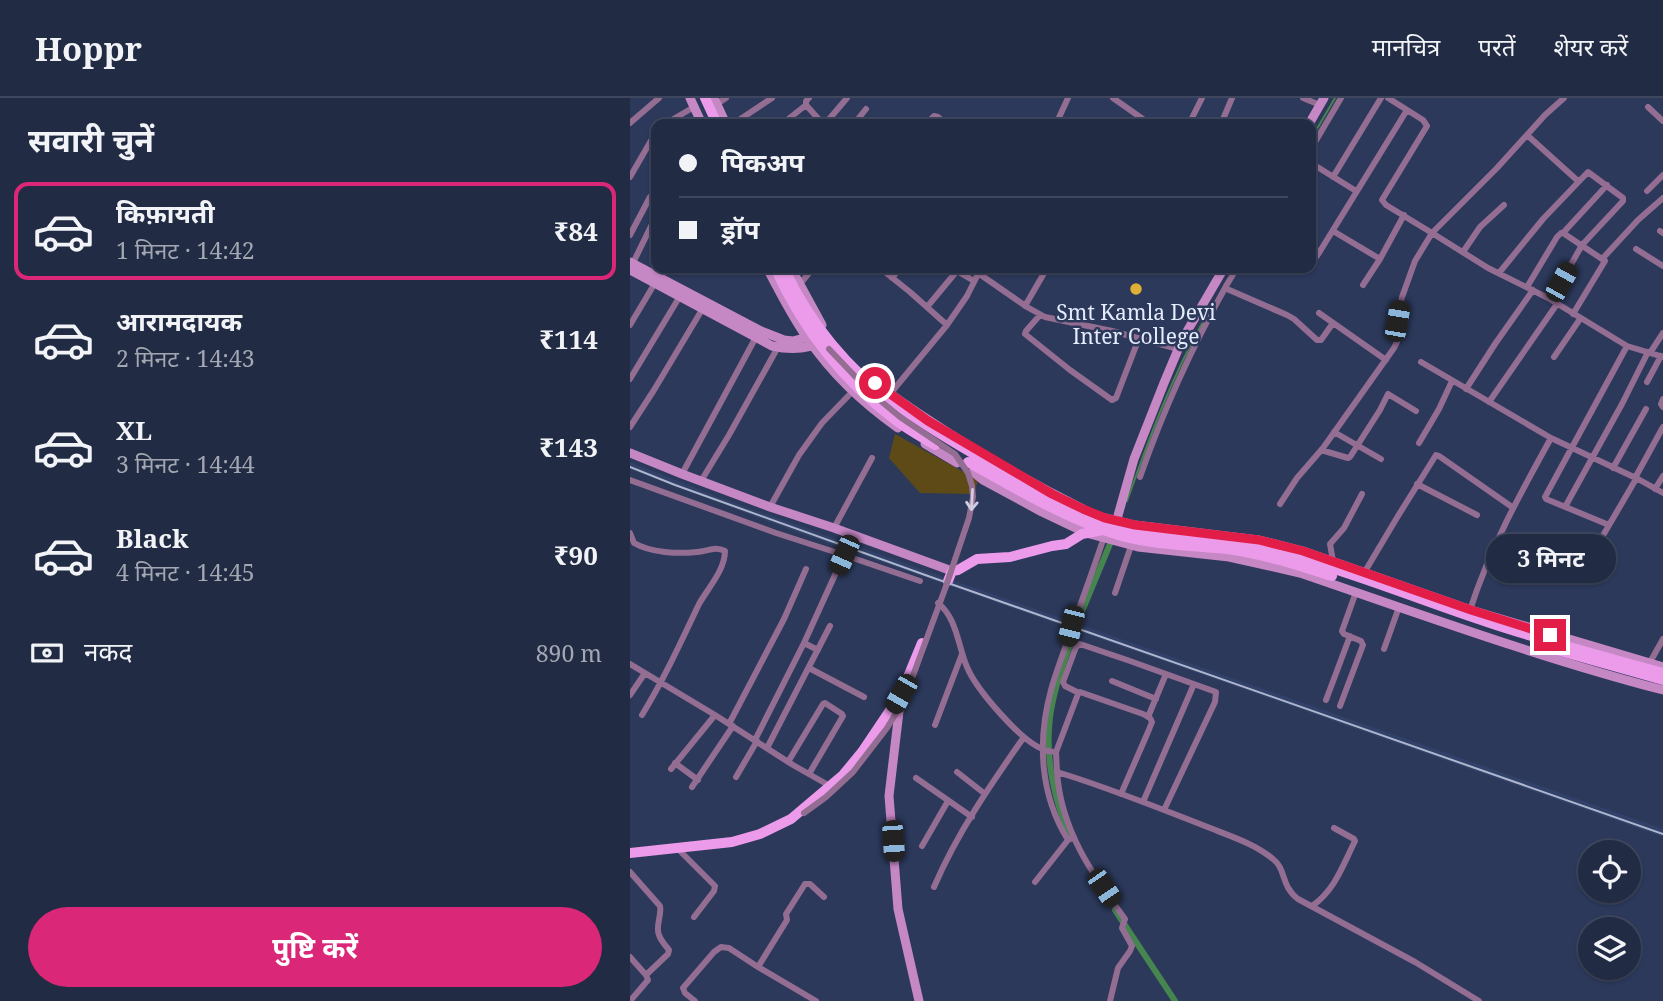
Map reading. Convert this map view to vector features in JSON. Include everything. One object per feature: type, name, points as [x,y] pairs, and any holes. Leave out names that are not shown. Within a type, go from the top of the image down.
[{"type":"main road","points":[[705,98],[715,119]]},
{"type":"main road","points":[[694,101],[700,119]]},
{"type":"main road","points":[[694,101],[707,119]]},
{"type":"main road","points":[[715,101],[724,119]]},
{"type":"main road","points":[[1312,119],[1322,102]]},
{"type":"main road","points":[[631,265],[778,347],[796,349],[819,340]]},
{"type":"main road","points":[[771,273],[819,340],[841,355],[897,406],[1131,545],[1229,557],[1300,573],[1562,660],[1663,690]]},
{"type":"main road","points":[[778,273],[852,392],[907,434],[1049,507],[1110,532],[1136,539],[1235,550],[1270,557],[1503,634],[1663,680]]},
{"type":"main road","points":[[787,273],[810,315],[825,352],[854,385],[894,420],[935,445]]},
{"type":"main road","points":[[794,273],[821,322],[819,340]]},
{"type":"main road","points":[[1110,532],[1134,459],[1149,438],[1178,349],[1221,273]]},
{"type":"main road","points":[[658,281],[680,296],[762,338],[819,340]]},
{"type":"main road","points":[[853,368],[928,421],[1052,494],[1083,509],[1110,532]]},
{"type":"main road","points":[[630,453],[770,507],[952,571],[977,559],[1010,557],[1066,544],[1086,533],[1143,533],[1229,542],[1307,561],[1580,651],[1663,670]]},
{"type":"main road","points":[[966,465],[983,480],[1086,533]]},
{"type":"main road","points":[[1110,532],[1135,525],[1259,540],[1303,551],[1470,610],[1663,670]]},
{"type":"main road","points":[[630,853],[732,842],[760,834],[791,818],[843,775],[901,694],[952,571]]},
{"type":"main road","points":[[901,694],[889,796],[898,909],[919,1001]]},
{"type":"street","points":[[630,123],[659,98]]},
{"type":"street","points":[[715,101],[726,98]]},
{"type":"street","points":[[740,119],[772,98]]},
{"type":"street","points":[[828,119],[847,98]]},
{"type":"street","points":[[1058,98],[1068,98],[1058,119]]},
{"type":"street","points":[[1113,98],[1143,119]]},
{"type":"street","points":[[1192,119],[1202,98]]},
{"type":"street","points":[[1224,119],[1233,98]]},
{"type":"street","points":[[1303,98],[1322,102]]},
{"type":"street","points":[[1316,140],[1341,98]]},
{"type":"street","points":[[1333,177],[1381,98]]},
{"type":"street","points":[[1388,98],[1423,120],[1427,127],[1382,200],[1386,205],[1462,252],[1627,346],[1662,357],[1647,382]]},
{"type":"street","points":[[1280,505],[1397,342],[1397,321],[1405,287],[1415,261],[1432,233],[1564,98]]},
{"type":"street","points":[[671,119],[694,101]]},
{"type":"street","points":[[788,119],[808,102],[820,119]]},
{"type":"street","points":[[1648,107],[1663,121]]},
{"type":"street","points":[[858,119],[866,109]]},
{"type":"street","points":[[1317,256],[1407,110]]},
{"type":"street","points":[[1527,135],[1578,181]]},
{"type":"street","points":[[630,177],[651,141]]},
{"type":"street","points":[[1316,166],[1356,191]]},
{"type":"street","points":[[1489,402],[1554,302],[1582,245],[1623,198],[1588,172],[1499,273]]},
{"type":"street","points":[[1647,191],[1663,175]]},
{"type":"street","points":[[1466,389],[1530,289],[1557,237],[1607,185]]},
{"type":"street","points":[[630,235],[650,197]]},
{"type":"street","points":[[1603,258],[1638,220],[1663,198]]},
{"type":"street","points":[[1462,252],[1480,227],[1504,205]]},
{"type":"street","points":[[1363,285],[1404,215]]},
{"type":"street","points":[[631,265],[651,226]]},
{"type":"street","points":[[1333,231],[1380,258]]},
{"type":"street","points":[[1563,233],[1605,261],[1573,314]]},
{"type":"street","points":[[1636,249],[1663,266]]},
{"type":"street","points":[[630,325],[664,273]]},
{"type":"street","points":[[800,284],[809,273]]},
{"type":"street","points":[[886,273],[947,325]]},
{"type":"street","points":[[892,278],[896,273]]},
{"type":"street","points":[[927,307],[955,273]]},
{"type":"street","points":[[961,273],[974,281]]},
{"type":"street","points":[[890,394],[947,325],[967,296],[978,273]]},
{"type":"street","points":[[984,273],[1040,315],[1178,349]]},
{"type":"street","points":[[1025,306],[1044,273]]},
{"type":"street","points":[[1140,477],[1149,438],[1193,346],[1234,273]]},
{"type":"street","points":[[1226,288],[1294,319],[1317,340],[1321,340],[1333,323]]},
{"type":"street","points":[[630,379],[680,296]]},
{"type":"street","points":[[630,427],[703,308]]},
{"type":"street","points":[[1319,313],[1386,360]]},
{"type":"street","points":[[1040,315],[1026,334],[1112,400],[1116,398],[1139,338]]},
{"type":"street","points":[[1554,357],[1580,319]]},
{"type":"street","points":[[1565,507],[1649,352],[1663,333]]},
{"type":"street","points":[[682,474],[762,338]]},
{"type":"street","points":[[791,818],[804,813],[826,797],[853,772],[887,728],[904,700],[945,589],[969,518],[973,497],[968,473],[955,454],[900,417],[870,392],[819,340]]},
{"type":"street","points":[[1609,526],[1545,498],[1627,346]]},
{"type":"street","points":[[701,481],[778,347]]},
{"type":"street","points":[[1421,362],[1551,438],[1663,493]]},
{"type":"street","points":[[1419,443],[1452,380]]},
{"type":"street","points":[[770,507],[799,455],[822,423],[852,392]]},
{"type":"street","points":[[1321,450],[1348,458],[1358,446],[1388,394],[1416,411]]},
{"type":"street","points":[[1663,400],[1663,407]]},
{"type":"street","points":[[1613,468],[1646,409]]},
{"type":"street","points":[[1598,544],[1663,427]]},
{"type":"street","points":[[1334,432],[1381,459]]},
{"type":"street","points":[[1470,610],[1512,507],[1551,438]]},
{"type":"street","points":[[1364,573],[1437,455],[1512,507]]},
{"type":"street","points":[[834,528],[872,458]]},
{"type":"street","points":[[1656,489],[1663,476]]},
{"type":"street","points":[[630,480],[920,581]]},
{"type":"street","points":[[1417,484],[1476,515]]},
{"type":"street","points":[[1333,561],[1330,544],[1344,528],[1362,494]]},
{"type":"street","points":[[1110,532],[1072,623],[1050,692],[1043,750],[1045,781],[1055,812],[1125,919],[1122,928],[1132,948],[1118,968],[1111,1001]]},
{"type":"street","points":[[630,533],[635,543],[646,549],[695,552],[718,548],[724,551],[725,555],[661,683],[642,715]]},
{"type":"street","points":[[1115,593],[1131,545]]},
{"type":"street","points":[[736,777],[804,643],[844,555]]},
{"type":"street","points":[[692,788],[731,725],[806,569]]},
{"type":"street","points":[[1340,706],[1363,645],[1361,641],[1343,632],[1356,592]]},
{"type":"street","points":[[938,603],[951,617],[962,654],[974,681],[1024,737],[1043,750],[1055,752]]},
{"type":"street","points":[[1384,649],[1399,607]]},
{"type":"street","points":[[767,748],[830,626]]},
{"type":"street","points":[[1326,700],[1350,636]]},
{"type":"street","points":[[1649,664],[1663,639]]},
{"type":"street","points":[[804,643],[818,650]]},
{"type":"street","points":[[1121,794],[1152,722],[1148,717],[1065,686],[1063,682],[1067,668],[1078,645],[1214,690],[1216,693],[1164,810]]},
{"type":"street","points":[[935,725],[962,654]]},
{"type":"street","points":[[630,664],[830,786]]},
{"type":"street","points":[[809,668],[864,697]]},
{"type":"street","points":[[630,695],[645,673]]},
{"type":"street","points":[[1148,717],[1166,674]]},
{"type":"street","points":[[1112,681],[1156,699]]},
{"type":"street","points":[[1143,802],[1194,684]]},
{"type":"street","points":[[1071,839],[1061,805],[1055,752],[1079,693]]},
{"type":"street","points":[[788,762],[823,704],[834,708],[843,716],[809,774]]},
{"type":"street","points":[[698,780],[673,766],[715,715]]},
{"type":"street","points":[[934,887],[945,861],[985,794],[1024,737]]},
{"type":"street","points":[[957,772],[985,794]]},
{"type":"street","points":[[1057,772],[1239,840],[1274,859],[1286,886],[1298,899],[1415,962],[1479,1001]]},
{"type":"street","points":[[916,778],[972,817]]},
{"type":"street","points":[[922,846],[948,801]]},
{"type":"street","points":[[1312,906],[1327,894],[1355,841],[1334,828]]},
{"type":"street","points":[[1035,882],[1071,839]]},
{"type":"street","points":[[677,848],[715,886],[694,917]]},
{"type":"street","points":[[630,872],[662,911],[658,934],[668,954],[646,975]]},
{"type":"street","points":[[758,967],[805,884],[810,884],[824,897]]},
{"type":"street","points":[[695,1001],[683,988],[721,947],[729,948],[816,1001]]},
{"type":"street","points":[[630,957],[648,980],[630,1001]]},
{"type":"shaded area","points":[[895,434],[978,480],[974,494],[920,493],[889,458]]},
{"type":"shaded area","points":[[630,462],[721,498],[1663,829],[1663,837],[794,531],[630,469]]},
{"type":"waterway","points":[[1316,130],[1335,98]]},
{"type":"waterway","points":[[1127,501],[1171,386],[1204,320]]},
{"type":"waterway","points":[[1078,621],[1110,544]]},
{"type":"waterway","points":[[1071,838],[1052,779],[1049,732],[1057,685],[1074,634]]},
{"type":"waterway","points":[[1115,910],[1175,1001]]},
{"type":"railway","points":[[630,467],[928,576],[1663,834]]},
{"type":"place","name":"Smt Kamla Devi Inter College","points":[[1136,289]]},
{"type":"route","points":[[875,383],[928,421],[1052,494],[1105,518],[1135,525],[1259,540],[1303,551],[1550,635]]}]
